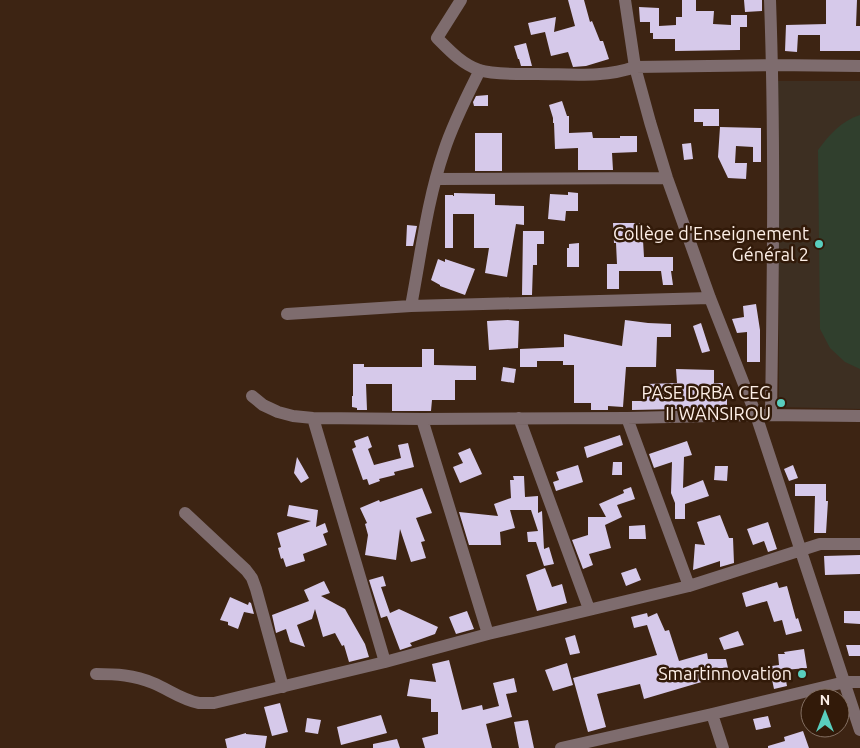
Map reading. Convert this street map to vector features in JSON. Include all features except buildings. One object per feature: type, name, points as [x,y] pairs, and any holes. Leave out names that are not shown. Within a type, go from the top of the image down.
[{"type":"street","points":[[461,0],[437,38],[459,59],[480,70],[506,74],[598,75],[624,71],[635,67],[860,66]]},
{"type":"street","points":[[625,0],[635,67],[667,178],[710,298],[756,415],[860,730]]},
{"type":"street","points":[[770,0],[773,65],[771,415]]},
{"type":"street","points":[[411,306],[425,229],[443,152],[452,127],[480,70]]},
{"type":"street","points":[[436,179],[667,178]]},
{"type":"street","points":[[287,314],[411,306],[710,298]]},
{"type":"street","points":[[252,396],[278,412],[313,418],[860,416]]},
{"type":"street","points":[[313,418],[385,662]]},
{"type":"street","points":[[519,418],[589,610]]},
{"type":"street","points":[[626,418],[689,586]]},
{"type":"street","points":[[422,419],[488,634]]},
{"type":"street","points":[[185,513],[246,570],[252,578],[283,688]]},
{"type":"street","points":[[96,674],[118,674],[137,677],[154,683],[188,700],[199,703],[214,703],[283,688],[488,634],[689,586],[820,544],[860,544]]},
{"type":"street","points":[[561,748],[611,742],[712,714],[845,682],[860,682]]},
{"type":"street","points":[[712,714],[723,748]]},
{"type":"shaded area","name":"Collège d'Enseignement Général 2","points":[[778,81],[860,81],[860,409],[779,407]]},
{"type":"green space","points":[[860,115],[860,369],[845,362],[830,348],[820,329],[818,150],[836,129]]},
{"type":"place","name":"Collège d'Enseignement Général 2","points":[[819,244]]},
{"type":"place","name":"PASE DRBA CEG II WANSIROU","points":[[781,403]]},
{"type":"place","name":"Smartinnovation","points":[[802,674]]}]
